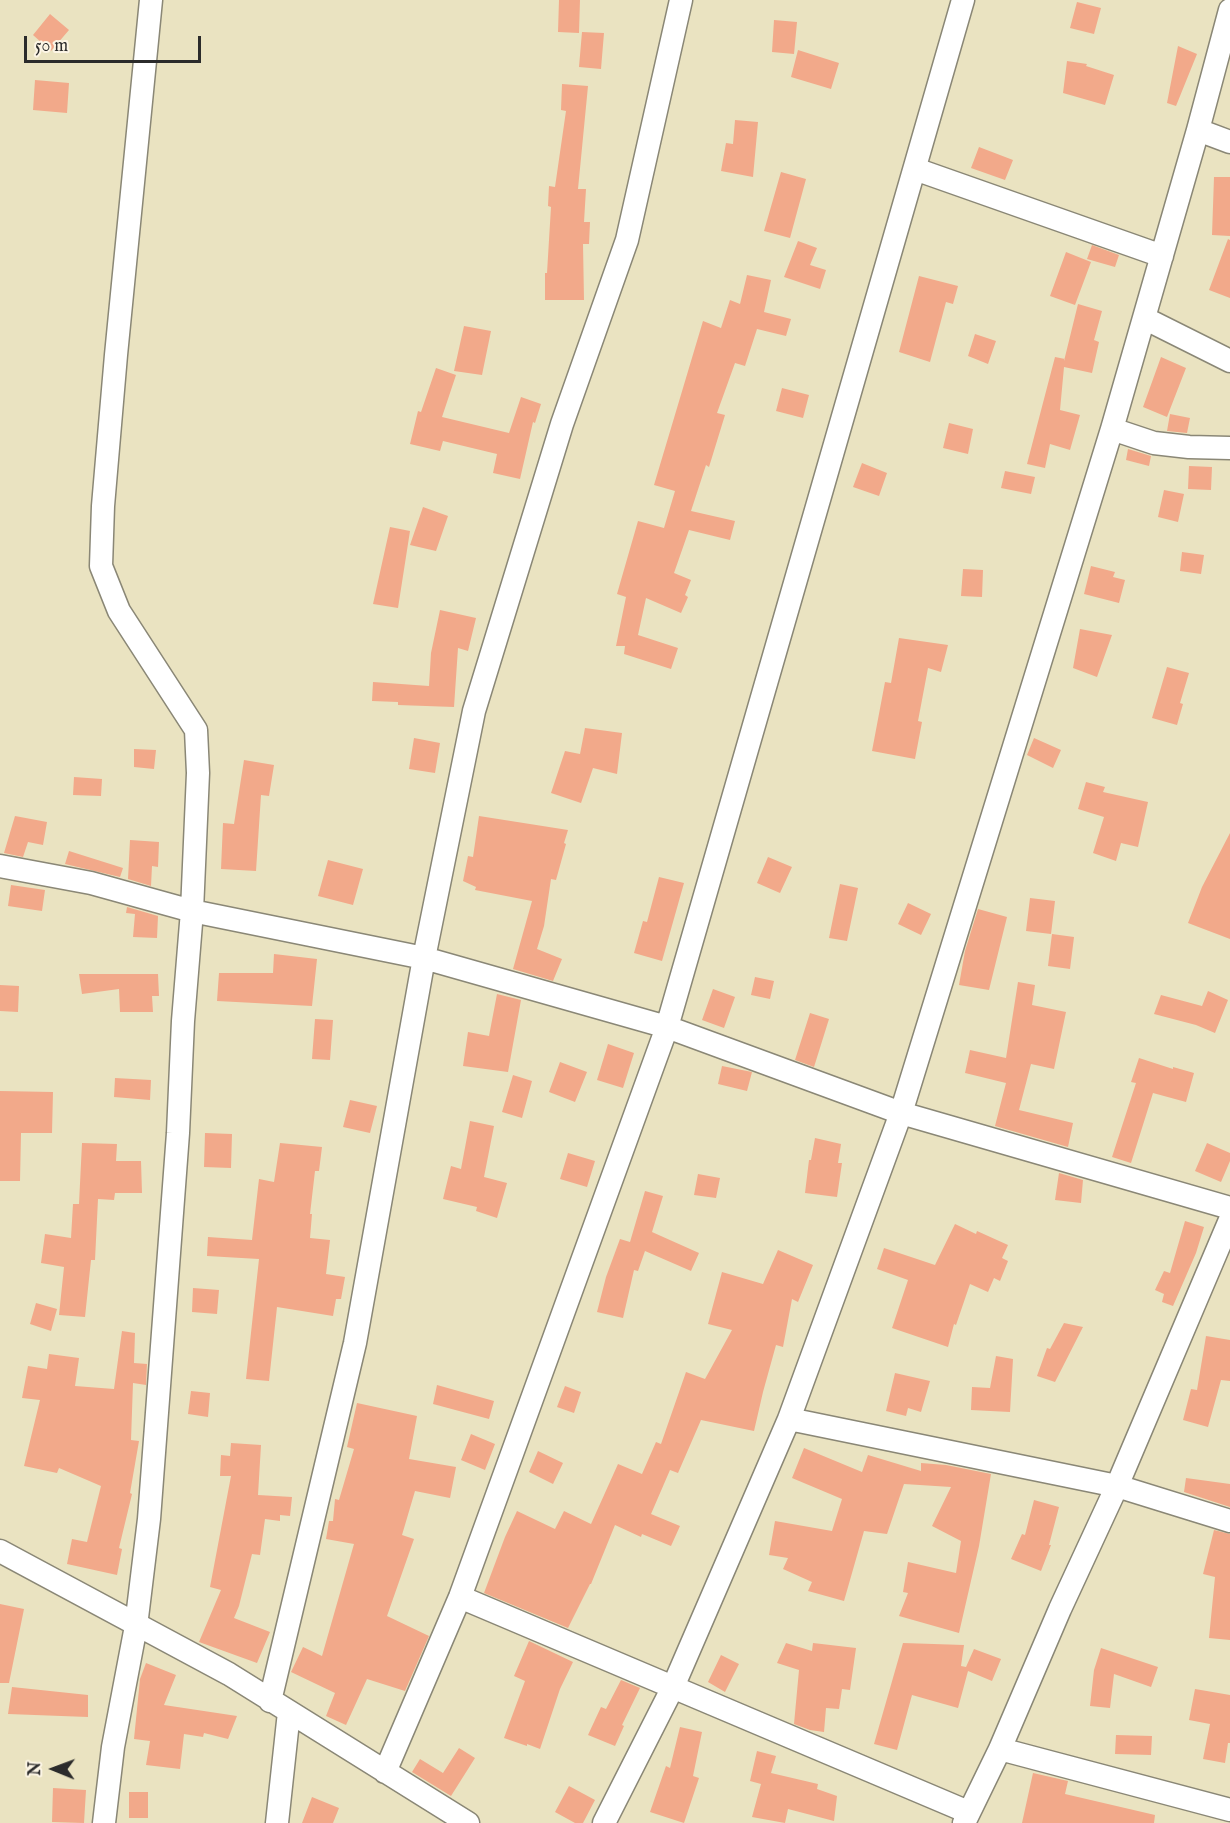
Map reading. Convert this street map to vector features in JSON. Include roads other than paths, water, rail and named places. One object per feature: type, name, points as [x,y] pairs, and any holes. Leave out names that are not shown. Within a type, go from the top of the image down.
[{"type":"street","points":[[104,1823],[113,1747],[136,1626],[149,1519],[178,1134],[198,773],[196,730],[119,611],[101,566],[103,506],[116,355],[151,0]]},
{"type":"street","points":[[277,1823],[279,1706],[354,1343],[424,958],[474,711],[562,424],[627,240],[681,0]]},
{"type":"street","points":[[385,1772],[460,1597],[667,1027],[963,0]]},
{"type":"street","points":[[604,1823],[672,1687],[789,1419],[901,1113],[1112,429],[1198,130],[1230,9]]},
{"type":"street","points":[[1198,130],[1230,142]]},
{"type":"street","points":[[915,169],[1162,256]]},
{"type":"street","points":[[1144,318],[1230,361]]},
{"type":"street","points":[[1112,429],[1154,443],[1230,448]]},
{"type":"street","points":[[0,866],[91,883],[192,911],[424,958],[667,1027],[901,1113],[1230,1208]]},
{"type":"street","points":[[460,1597],[672,1687],[966,1818],[1000,1749],[1060,1609],[1117,1486],[1230,1220]]},
{"type":"street","points":[[789,1419],[1117,1486],[1230,1521]]},
{"type":"street","points":[[0,1551],[229,1674],[468,1823]]},
{"type":"street","points":[[1000,1749],[1230,1810]]}]
